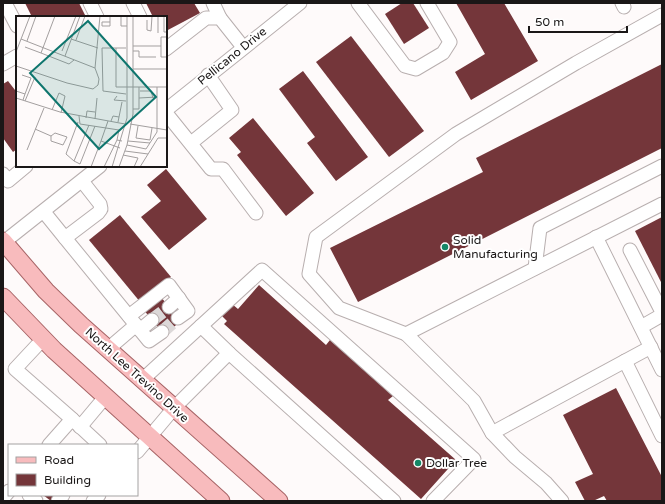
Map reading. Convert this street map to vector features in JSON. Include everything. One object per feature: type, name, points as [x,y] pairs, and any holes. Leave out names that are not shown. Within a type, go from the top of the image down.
[{"type":"main road","name":"North Lee Trevino Drive","points":[[3,242],[46,291],[142,380],[279,501]]},
{"type":"main road","points":[[3,297],[43,339],[221,501]]},
{"type":"street","points":[[5,3],[16,24]]},
{"type":"street","points":[[90,3],[96,16]]},
{"type":"street","points":[[133,3],[140,16]]},
{"type":"street","points":[[213,3],[220,18],[243,47]]},
{"type":"street","name":"Pellicano Drive","points":[[168,105],[300,3]]},
{"type":"street","points":[[358,3],[405,66],[416,69],[443,53],[450,42],[427,3]]},
{"type":"street","points":[[562,501],[546,482],[515,457],[492,433],[474,401],[406,334],[339,308],[309,274],[316,237],[456,134],[576,63],[662,15]]},
{"type":"street","points":[[167,48],[206,18],[220,18]]},
{"type":"street","points":[[3,64],[16,57]]},
{"type":"street","points":[[191,143],[232,110],[208,75]]},
{"type":"street","points":[[168,105],[191,143],[211,168],[223,169],[256,213]]},
{"type":"street","points":[[535,268],[540,228],[662,166]]},
{"type":"street","points":[[3,174],[8,181],[25,167]]},
{"type":"street","points":[[3,242],[44,212],[98,167]]},
{"type":"street","points":[[66,238],[101,209],[100,204],[82,181]]},
{"type":"street","points":[[406,334],[662,204]]},
{"type":"street","points":[[44,212],[140,329]]},
{"type":"street","points":[[596,237],[662,370]]},
{"type":"street","points":[[630,250],[662,312]]},
{"type":"street","points":[[142,380],[262,270],[474,459],[434,501]]},
{"type":"street","points":[[140,329],[169,285],[177,308]]},
{"type":"street","points":[[641,327],[662,315]]},
{"type":"street","points":[[108,349],[140,329],[157,326]]},
{"type":"street","points":[[201,326],[394,501]]},
{"type":"street","points":[[43,339],[15,369],[99,444]]},
{"type":"street","points":[[492,433],[651,347]]},
{"type":"street","points":[[138,451],[174,408],[229,353]]},
{"type":"street","points":[[625,361],[658,416],[662,436]]},
{"type":"street","points":[[50,444],[106,396]]},
{"type":"building","points":[[25,3],[79,3],[86,16],[32,16]]},
{"type":"building","points":[[146,3],[194,3],[200,13],[167,30],[167,16],[152,16]]},
{"type":"building","points":[[402,3],[413,3],[429,28],[404,44],[385,14]]},
{"type":"building","points":[[456,3],[504,3],[538,61],[471,100],[455,72],[485,54]]},
{"type":"building","points":[[351,36],[424,131],[389,157],[316,62]]},
{"type":"building","points":[[662,64],[662,148],[358,302],[330,248],[483,172],[476,158]]},
{"type":"building","points":[[303,71],[368,157],[336,181],[307,143],[315,137],[279,89]]},
{"type":"building","points":[[8,81],[16,90],[16,150],[13,152],[3,138],[3,84]]},
{"type":"building","points":[[253,118],[314,193],[286,216],[237,155],[241,152],[229,138]]},
{"type":"building","points":[[166,169],[207,219],[169,250],[141,217],[161,201],[147,185]]},
{"type":"building","points":[[120,215],[171,277],[141,303],[89,240]]},
{"type":"building","points":[[662,217],[662,284],[635,231]]},
{"type":"building","points":[[259,285],[326,345],[330,340],[393,396],[388,400],[456,460],[421,499],[224,324],[227,321],[222,316],[232,304],[238,309]]},
{"type":"building","points":[[160,296],[181,321],[164,335],[143,309]]},
{"type":"building","points":[[616,388],[662,477],[662,501],[607,501],[604,496],[593,501],[585,501],[575,482],[593,474],[563,415]]},
{"type":"building","points":[[44,496],[55,496],[51,501]]},
{"type":"tunnel","points":[[152,320],[169,307]]},
{"type":"tunnel","points":[[162,332],[178,318]]},
{"type":"place","name":"Solid Manufacturing","points":[[445,247]]},
{"type":"place","name":"Dollar Tree","points":[[418,463]]}]
